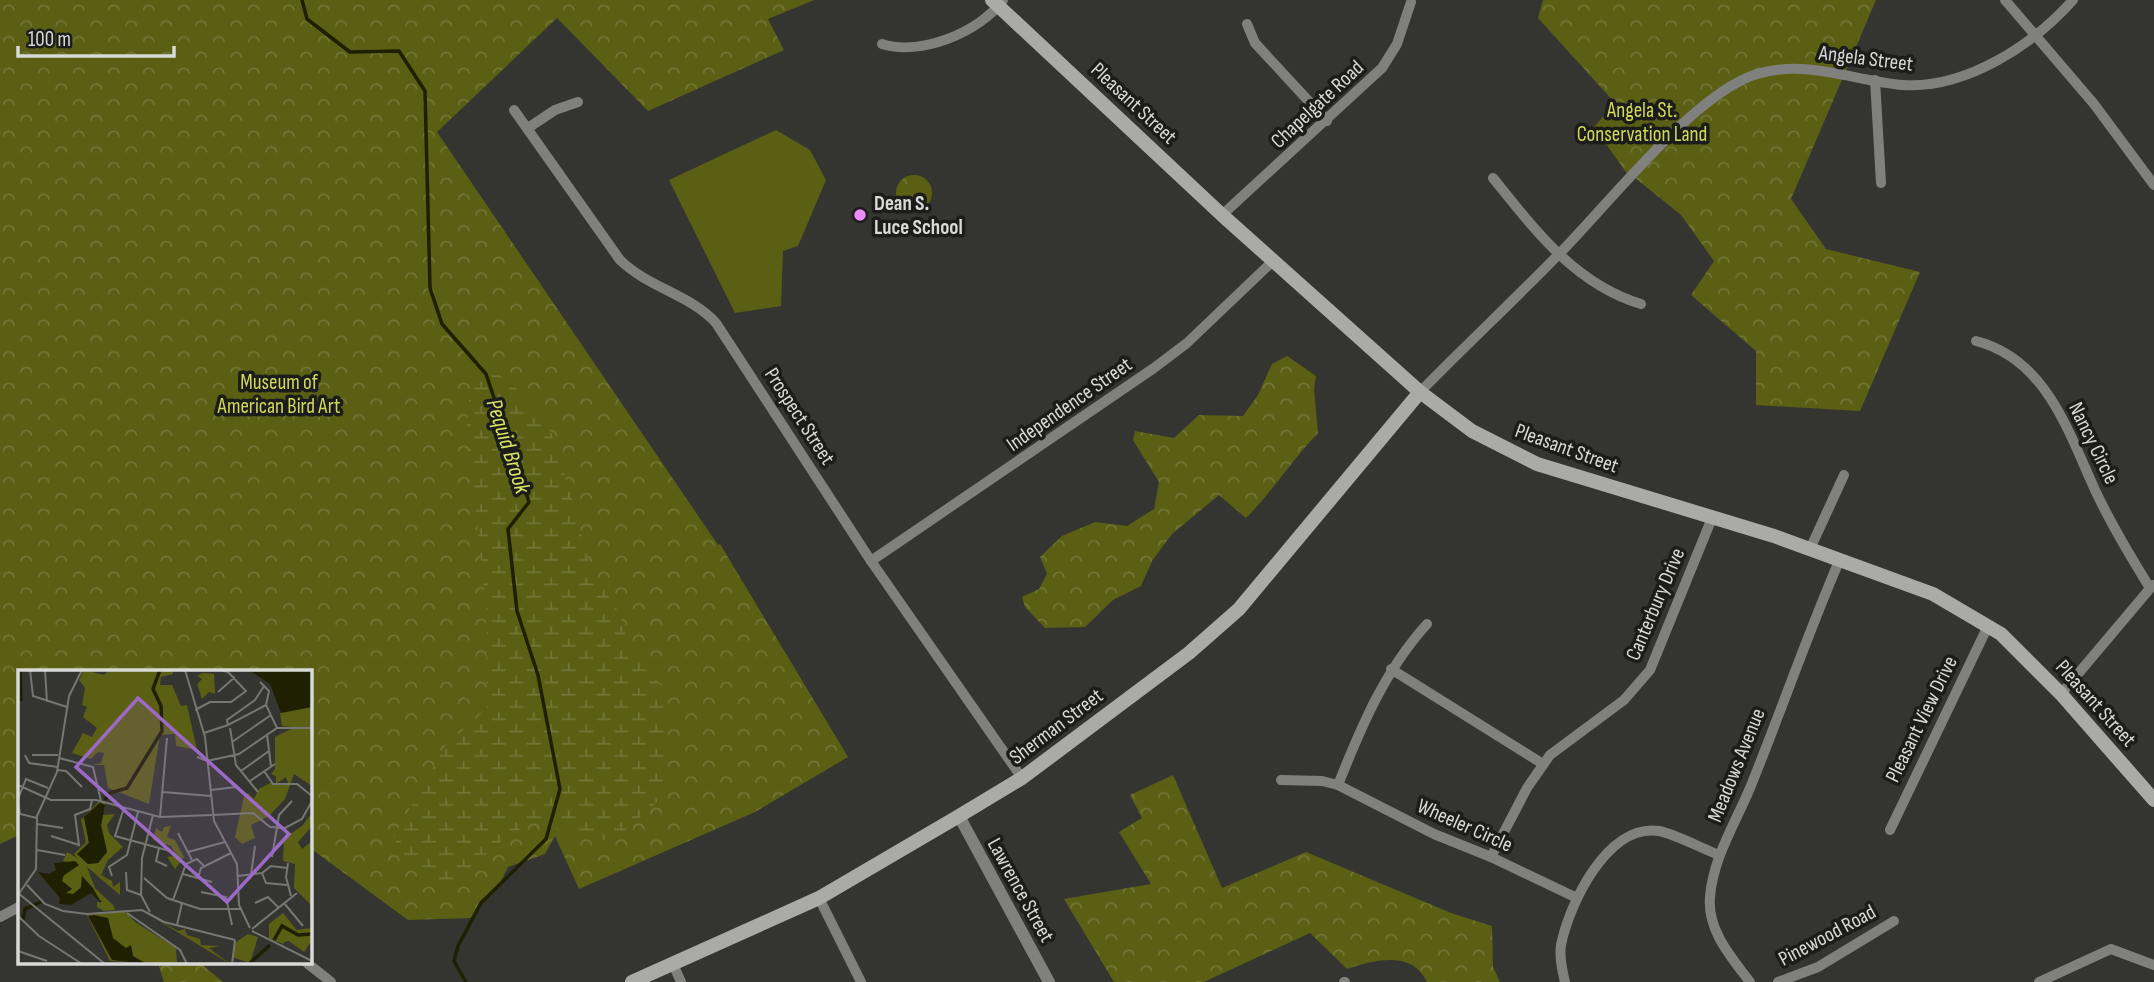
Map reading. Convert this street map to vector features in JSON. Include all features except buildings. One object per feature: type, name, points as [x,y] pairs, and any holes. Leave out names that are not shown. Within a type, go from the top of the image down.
[{"type":"main road","name":"Pleasant Street","points":[[997,2],[1222,215],[1420,392],[1472,431],[1537,464],[1810,549],[1933,594],[1989,626],[2018,650],[2061,694],[2154,800]]},
{"type":"main road","name":"Sherman Street","points":[[632,982],[818,898],[1022,778],[1217,631],[1420,392]]},
{"type":"street","points":[[2005,0],[2094,104],[2154,185]]},
{"type":"street","name":"Angela Street","points":[[1420,392],[1559,255],[1682,126],[1727,89],[1758,74],[1819,69],[1904,85],[1954,79],[1985,67],[2035,34],[2073,0]]},
{"type":"street","points":[[882,44],[895,48],[918,47],[965,30],[997,2]]},
{"type":"street","name":"Chapelgate Road","points":[[1222,215],[1382,68],[1396,44],[1411,2]]},
{"type":"street","points":[[1247,24],[1255,43],[1327,121]]},
{"type":"street","points":[[1875,80],[1881,183]]},
{"type":"street","points":[[528,128],[555,110],[578,102]]},
{"type":"street","name":"Prospect Street","points":[[514,110],[620,260],[640,278],[695,304],[716,323],[871,561],[1022,778]]},
{"type":"street","points":[[1493,178],[1559,255],[1603,290],[1641,304]]},
{"type":"street","name":"Independence Street","points":[[871,561],[1187,343],[1274,260]]},
{"type":"street","name":"Nancy Circle","points":[[1976,341],[2014,356],[2030,370],[2048,394],[2070,431],[2124,548],[2152,586]]},
{"type":"street","points":[[1810,549],[1844,475]]},
{"type":"street","name":"Canterbury Drive","points":[[1491,857],[1527,788],[1549,755],[1624,700],[1650,670],[1712,518]]},
{"type":"street","name":"Meadows Avenue","points":[[1750,982],[1724,948],[1712,922],[1709,898],[1719,855],[1750,787],[1840,559]]},
{"type":"street","points":[[2061,694],[2152,586]]},
{"type":"street","points":[[1338,785],[1391,668],[1427,624]]},
{"type":"street","name":"Pleasant View Drive","points":[[1890,830],[1989,626]]},
{"type":"street","points":[[1391,668],[1543,764]]},
{"type":"street","name":"Wheeler Circle","points":[[1281,780],[1322,780],[1338,785],[1434,834],[1491,857],[1577,898]]},
{"type":"street","name":"Lawrence Street","points":[[959,816],[1049,982]]},
{"type":"street","points":[[1565,982],[1561,946],[1577,898],[1595,866],[1610,848],[1625,839],[1657,831],[1719,855]]},
{"type":"street","points":[[818,898],[861,982]]},
{"type":"street","points":[[0,917],[18,908]]},
{"type":"street","name":"Pinewood Road","points":[[1778,982],[1818,967],[1894,921]]},
{"type":"street","points":[[2039,982],[2111,949],[2154,965]]},
{"type":"street","points":[[308,964],[331,982]]},
{"type":"street","points":[[673,964],[681,982]]},
{"type":"green space","name":"Museum of American Bird Art","points":[[0,0],[814,0],[768,19],[784,50],[648,111],[557,18],[437,132],[718,545],[720,544],[848,757],[755,812],[579,889],[555,836],[545,854],[508,867],[498,887],[480,901],[471,918],[408,920],[312,849],[312,670],[18,670],[18,835],[0,844]]},
{"type":"green space","name":"Angela St. Conservation Land","points":[[1543,0],[1876,0],[1791,199],[1826,249],[1920,272],[1860,411],[1756,405],[1756,351],[1691,295],[1714,261],[1681,215],[1634,177],[1631,179],[1594,127],[1615,103],[1538,18]]},
{"type":"green space","points":[[776,130],[810,150],[826,180],[798,246],[783,251],[781,306],[735,313],[669,180]]},
{"type":"green space","points":[[914,175],[927,180],[932,193],[927,206],[914,211],[901,206],[896,193],[901,180]]},
{"type":"green space","points":[[1287,356],[1316,376],[1314,389],[1318,433],[1255,508],[1246,518],[1219,495],[1172,534],[1152,561],[1141,586],[1113,600],[1085,627],[1045,628],[1025,607],[1022,597],[1039,589],[1047,574],[1040,557],[1062,536],[1095,522],[1127,526],[1154,509],[1159,482],[1133,440],[1135,431],[1174,438],[1199,415],[1243,416],[1258,395],[1272,364]]},
{"type":"green space","points":[[472,359],[512,383],[551,432],[590,568],[620,614],[630,651],[665,690],[666,794],[614,840],[581,839],[535,820],[494,846],[459,883],[416,873],[404,859],[394,836],[446,745],[487,709],[486,609],[467,427]]},
{"type":"green space","points":[[1173,775],[1222,888],[1306,852],[1451,913],[1492,926],[1493,967],[1500,982],[1427,982],[1412,965],[1392,960],[1347,969],[1310,933],[1204,982],[1114,982],[1064,899],[1151,884],[1119,832],[1142,818],[1130,795]]},
{"type":"green space","points":[[158,964],[201,964],[223,982],[164,982]]},
{"type":"waterway","name":"Pequid Brook","points":[[302,0],[307,19],[350,52],[399,51],[425,91],[430,288],[442,324],[486,374],[529,502],[508,529],[517,611],[538,675],[560,789],[546,839],[481,903],[458,946],[454,961],[466,982]]},
{"type":"place","name":"Dean S. Luce School","points":[[860,215]]}]
